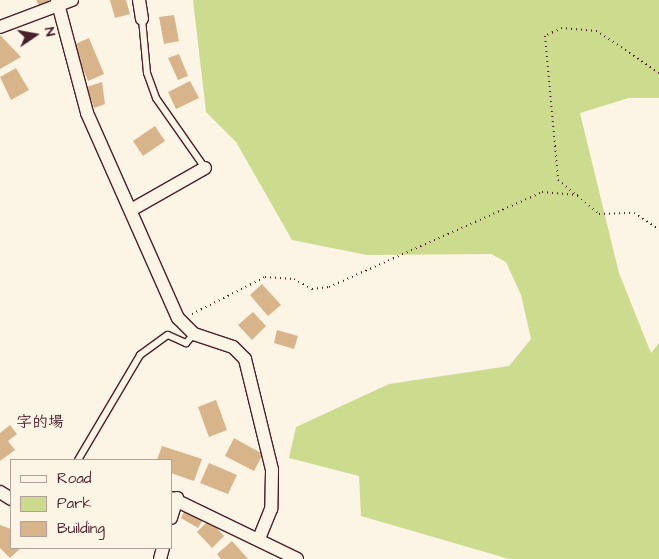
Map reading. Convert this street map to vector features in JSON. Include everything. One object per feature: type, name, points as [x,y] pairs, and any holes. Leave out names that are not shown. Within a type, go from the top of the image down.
[{"type":"street","points":[[0,27],[57,3],[72,0]]},
{"type":"street","points":[[139,0],[142,19]]},
{"type":"street","points":[[57,3],[77,86],[178,318],[194,334],[233,348],[245,359],[272,470],[271,508],[259,538]]},
{"type":"street","points":[[131,210],[205,168]]},
{"type":"street","points":[[172,511],[174,498],[259,538],[297,559]]},
{"type":"lane","points":[[142,19],[147,73],[156,98],[205,168]]},
{"type":"lane","points":[[79,459],[140,355],[168,335],[186,342],[194,334]]},
{"type":"path","points":[[659,73],[597,32],[574,27],[546,33],[558,180],[580,195],[599,214],[634,214],[659,229]]},
{"type":"path","points":[[190,316],[265,277],[294,279],[312,289],[329,287],[542,192],[580,195]]},
{"type":"green space","points":[[193,0],[659,0],[659,98],[629,98],[580,113],[619,273],[651,353],[659,343],[659,559],[509,559],[361,516],[359,476],[289,458],[296,427],[389,384],[509,366],[531,339],[521,295],[506,262],[491,254],[367,255],[292,240],[236,142],[206,112]]},
{"type":"building","points":[[36,0],[50,0],[39,6]]},
{"type":"building","points":[[110,0],[126,0],[130,14],[115,18]]},
{"type":"building","points":[[174,15],[179,41],[164,44],[159,17]]},
{"type":"building","points":[[0,35],[21,57],[0,69]]},
{"type":"building","points":[[89,38],[104,74],[88,81],[73,45]]},
{"type":"building","points":[[179,54],[188,76],[178,80],[168,58]]},
{"type":"building","points":[[16,68],[29,90],[11,100],[0,77]]},
{"type":"building","points":[[190,81],[199,98],[176,109],[168,92]]},
{"type":"building","points":[[102,82],[105,104],[94,108],[87,87]]},
{"type":"building","points":[[155,126],[165,141],[143,156],[133,141]]},
{"type":"building","points":[[262,284],[281,305],[268,316],[250,295]]},
{"type":"building","points":[[253,312],[266,326],[252,340],[238,325]]},
{"type":"building","points":[[277,330],[298,336],[294,349],[274,343]]},
{"type":"building","points":[[216,400],[227,430],[209,437],[198,407]]},
{"type":"building","points":[[10,425],[17,434],[8,441],[15,450],[0,461],[0,433]]},
{"type":"building","points":[[234,438],[263,454],[254,471],[225,456]]},
{"type":"building","points":[[162,446],[202,459],[194,481],[172,473],[172,459],[157,459]]},
{"type":"building","points":[[209,463],[237,475],[228,494],[200,483]]},
{"type":"building","points":[[186,508],[204,518],[198,528],[181,518]]},
{"type":"building","points":[[209,520],[224,536],[212,548],[197,532]]},
{"type":"building","points":[[0,525],[10,529],[10,549],[20,549],[10,558],[0,548]]},
{"type":"building","points":[[232,541],[248,559],[221,559],[217,554]]},
{"type":"district","name":"字的場","points":[[40,422]]}]
